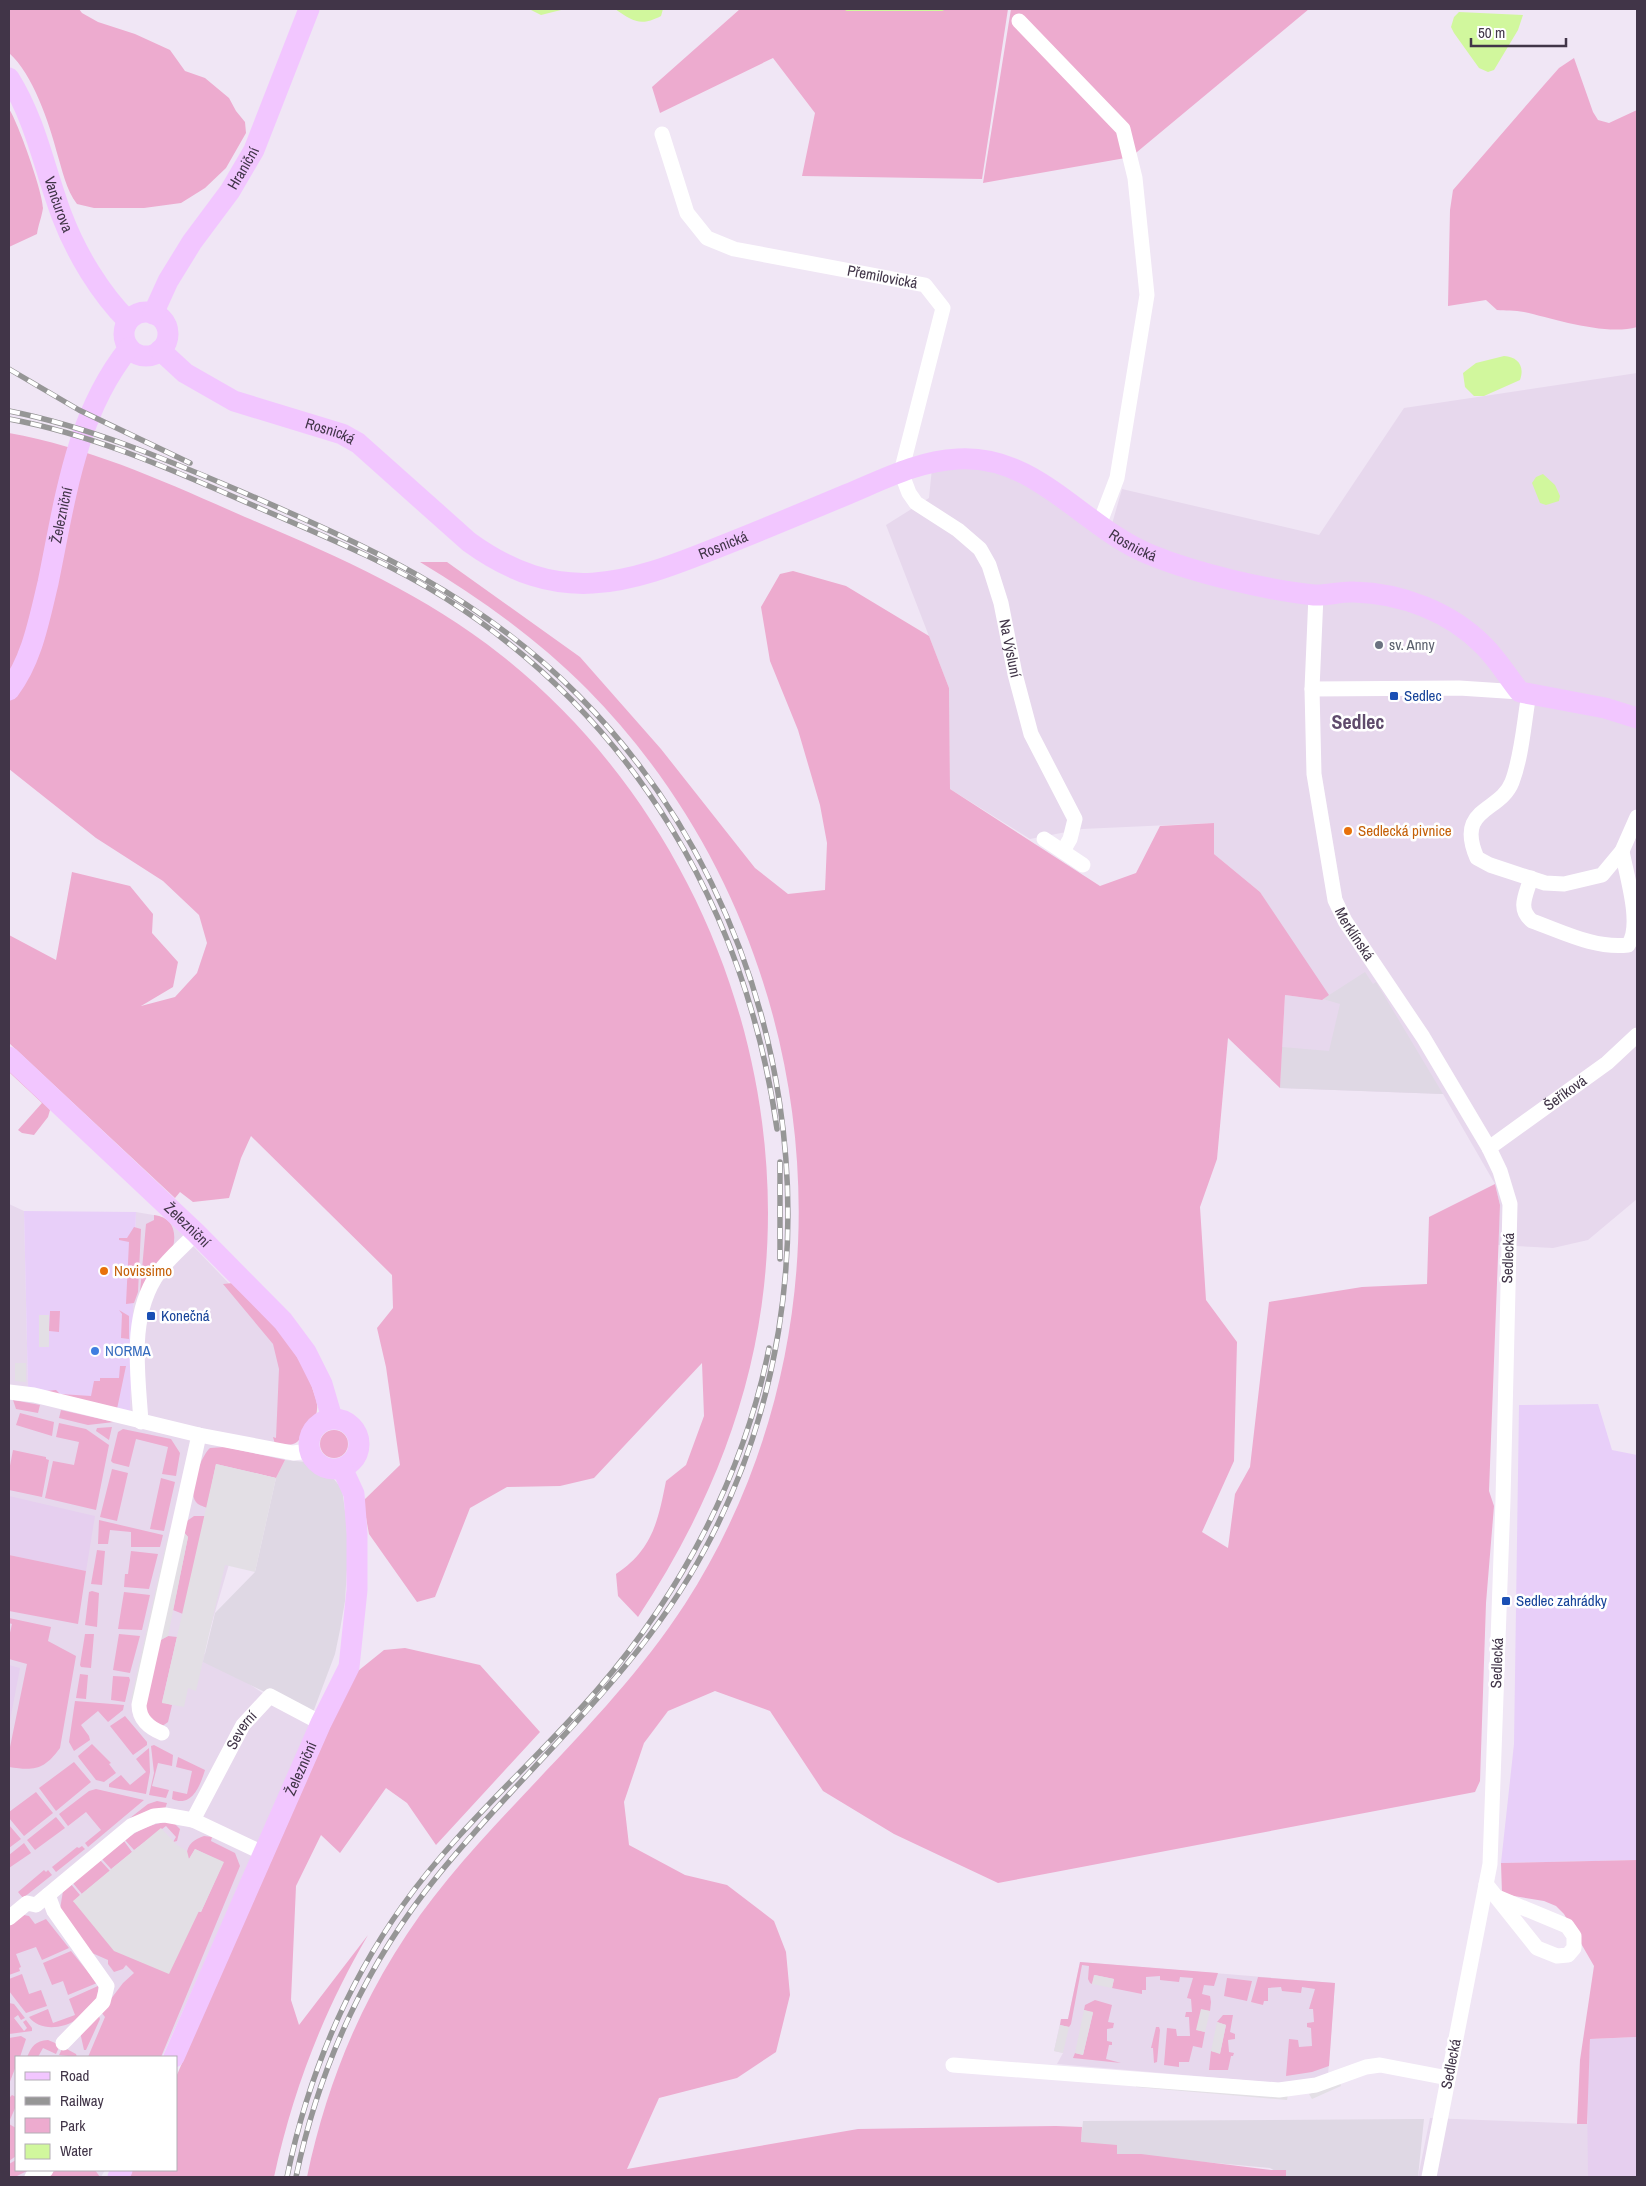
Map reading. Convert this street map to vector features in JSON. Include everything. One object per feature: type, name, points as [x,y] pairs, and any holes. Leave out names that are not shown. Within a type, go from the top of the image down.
[{"type":"street","name":"Hraniční","points":[[153,314],[168,281],[192,242],[248,163],[309,9]]},
{"type":"street","points":[[1019,21],[1123,129],[1135,178],[1147,295],[1117,478],[1099,525]]},
{"type":"street","name":"Vančurova","points":[[9,78],[22,98],[33,123],[61,214],[72,241],[116,309],[128,321]]},
{"type":"street","name":"Přemilovická","points":[[662,134],[687,213],[707,238],[734,250],[925,285],[943,308],[901,472]]},
{"type":"street","points":[[137,314],[153,314],[162,320],[167,330],[166,341],[160,350],[144,356],[128,348],[124,332],[128,321],[137,314]]},
{"type":"street","name":"Železniční","points":[[9,690],[20,676],[38,626],[84,427],[110,371],[128,348]]},
{"type":"street","name":"Rosnická","points":[[160,350],[185,373],[234,401],[342,434],[358,442],[487,554],[525,574],[566,584],[604,583],[658,571],[901,472],[942,460],[974,459],[1010,468],[1043,483],[1099,525],[1134,548],[1175,564],[1249,583],[1316,595]]},
{"type":"street","name":"Na Výsluní","points":[[901,472],[909,492],[916,503],[958,530],[980,549],[990,566],[1001,603],[1025,718],[1038,751],[1075,818],[1070,839],[1063,851]]},
{"type":"street","points":[[1316,595],[1354,592],[1406,600],[1432,610],[1457,623],[1485,647],[1524,693],[1512,784],[1475,820],[1470,834],[1477,858],[1545,882],[1564,884],[1602,875],[1622,851],[1637,817]]},
{"type":"street","name":"Merklínská","points":[[1316,595],[1312,690],[1314,774],[1335,900],[1345,921],[1423,1037],[1488,1148]]},
{"type":"street","points":[[1312,690],[1459,688],[1524,693],[1605,708],[1637,718]]},
{"type":"street","points":[[1044,839],[1083,864]]},
{"type":"street","points":[[1531,878],[1522,906],[1524,915],[1532,921],[1596,944],[1614,947],[1628,945],[1632,939],[1634,923],[1622,851]]},
{"type":"street","name":"Šeříková","points":[[1488,1148],[1607,1063],[1637,1035]]},
{"type":"street","name":"Železniční","points":[[9,1057],[196,1233],[283,1321],[306,1352],[322,1384],[332,1418]]},
{"type":"street","name":"Sedlecká","points":[[1429,2177],[1490,1864],[1503,1500],[1510,1204],[1500,1171],[1488,1148]]},
{"type":"street","points":[[141,1422],[137,1357],[140,1320],[144,1303],[152,1283],[160,1270],[196,1233]]},
{"type":"street","points":[[9,1392],[34,1395],[199,1435],[293,1453],[309,1451]]},
{"type":"street","points":[[332,1418],[345,1421],[351,1425],[358,1437],[359,1444],[356,1456],[342,1468],[322,1466],[316,1462],[309,1451],[308,1443],[312,1431],[320,1422],[332,1418]]},
{"type":"street","points":[[162,1733],[153,1730],[146,1722],[139,1711],[138,1705],[199,1435]]},
{"type":"street","name":"Železniční","points":[[174,2056],[265,1854],[321,1723],[349,1667],[357,1590],[357,1534],[354,1494],[342,1468]]},
{"type":"street","name":"Severní","points":[[193,1820],[243,1725],[270,1696],[321,1723]]},
{"type":"street","points":[[9,1918],[27,1903],[36,1904],[131,1826],[144,1819],[165,1815],[193,1820],[265,1854]]},
{"type":"street","points":[[1486,1884],[1537,1948],[1557,1956],[1568,1955],[1574,1948],[1574,1936],[1567,1926],[1497,1896]]},
{"type":"street","points":[[48,1895],[54,1911],[107,1986],[103,2002],[63,2043]]},
{"type":"street","points":[[953,2065],[1279,2090],[1316,2085],[1348,2073],[1380,2065],[1448,2078]]},
{"type":"street","points":[[32,2177],[44,2171]]},
{"type":"shaded area","points":[[1637,373],[1637,1199],[1588,1240],[1553,1248],[1498,1245],[1500,1205],[1495,1184],[1443,1094],[1280,1088],[1285,995],[1322,1000],[1260,892],[1214,854],[1214,823],[1082,829],[1030,839],[950,789],[949,688],[886,525],[929,498],[932,468],[972,464],[1015,475],[1112,524],[1122,489],[1319,535],[1404,408]]},
{"type":"shaded area","points":[[1365,972],[1373,984],[1376,982],[1443,1094],[1280,1088],[1282,1047],[1329,1051],[1340,1004],[1323,999]]},
{"type":"shaded area","points":[[9,1204],[24,1211],[28,1389],[130,1411],[136,1212],[159,1216],[168,1220],[297,1354],[292,1436],[285,1460],[258,1465],[203,1653],[312,1726],[162,2056],[15,2056],[15,2171],[104,2171],[101,2177],[9,2177]]},
{"type":"shaded area","points":[[24,1211],[136,1212],[130,1412],[28,1389]]},
{"type":"shaded area","points":[[39,1315],[49,1315],[49,1347],[39,1347]]},
{"type":"shaded area","points":[[15,1363],[26,1363],[26,1382],[15,1381]]},
{"type":"shaded area","points":[[1598,1404],[1612,1450],[1637,1455],[1637,1860],[1501,1863],[1514,1744],[1519,1405]]},
{"type":"shaded area","points":[[285,1460],[306,1462],[333,1478],[342,1489],[346,1518],[348,1553],[345,1601],[340,1630],[335,1654],[312,1715],[203,1662],[215,1613],[255,1572],[276,1478]]},
{"type":"shaded area","points":[[216,1464],[276,1478],[255,1572],[225,1565],[196,1691],[188,1688],[184,1707],[162,1703]]},
{"type":"shaded area","points":[[9,1496],[95,1516],[86,1571],[9,1555]]},
{"type":"shaded area","points":[[181,1529],[188,1537],[168,1636],[157,1642]]},
{"type":"shaded area","points":[[167,1540],[170,1541],[135,1701],[131,1700]]},
{"type":"shaded area","points":[[9,1665],[20,1668],[9,1726]]},
{"type":"shaded area","points":[[161,1828],[177,1845],[187,1851],[189,1859],[195,1849],[224,1862],[169,1974],[114,1951],[73,1901]]},
{"type":"shaded area","points":[[1080,1962],[1335,1983],[1328,2075],[1314,2080],[1277,2083],[1057,2064],[1063,2053],[1054,2051],[1061,2019],[1068,2019]]},
{"type":"shaded area","points":[[1094,1975],[1114,1979],[1112,1988],[1092,1984]]},
{"type":"shaded area","points":[[1201,2009],[1210,2011],[1205,2032],[1196,2030]]},
{"type":"shaded area","points":[[1084,2010],[1093,2012],[1083,2055],[1075,2053]]},
{"type":"shaded area","points":[[1217,2022],[1226,2025],[1220,2054],[1211,2051]]},
{"type":"shaded area","points":[[1060,2025],[1069,2027],[1063,2053],[1054,2051]]},
{"type":"shaded area","points":[[1637,2037],[1637,2177],[1418,2177],[1430,2118],[1587,2124]]},
{"type":"shaded area","points":[[1637,2037],[1637,2177],[1588,2177],[1587,2093],[1590,2039]]},
{"type":"shaded area","points":[[1136,2082],[1288,2095],[1287,2100],[1136,2087]]},
{"type":"shaded area","points":[[1340,2082],[1341,2086],[1312,2099],[1309,2094]]},
{"type":"shaded area","points":[[1424,2119],[1418,2177],[1286,2177],[1270,2168],[1116,2154],[1081,2142],[1083,2121]]},
{"type":"green space","points":[[9,9],[79,9],[82,13],[98,22],[135,34],[170,50],[185,71],[205,78],[229,98],[245,122],[246,133],[226,168],[205,188],[181,203],[144,208],[94,208],[77,204],[67,186],[50,128],[33,86],[18,62],[9,53]]},
{"type":"green space","points":[[740,9],[1008,9],[982,179],[802,176],[815,113],[773,58],[660,113],[652,87]]},
{"type":"green space","points":[[1011,9],[1309,9],[1131,157],[983,183]]},
{"type":"green space","points":[[1574,58],[1593,112],[1598,120],[1609,123],[1637,110],[1637,327],[1611,329],[1580,326],[1524,312],[1497,310],[1486,300],[1448,306],[1450,210],[1453,190],[1559,68]]},
{"type":"green space","points":[[9,109],[29,158],[39,188],[43,208],[37,234],[9,247]]},
{"type":"green space","points":[[9,433],[100,457],[187,492],[378,577],[472,633],[501,655],[574,722],[637,799],[688,884],[727,976],[754,1071],[767,1170],[766,1269],[750,1367],[730,1434],[705,1497],[690,1528],[657,1588],[638,1617],[618,1596],[616,1574],[628,1565],[646,1545],[656,1522],[666,1481],[686,1465],[704,1416],[702,1363],[594,1478],[560,1486],[507,1487],[470,1508],[435,1597],[417,1602],[369,1534],[363,1501],[400,1465],[386,1367],[377,1328],[393,1308],[392,1275],[251,1136],[241,1158],[229,1198],[193,1202],[180,1192],[175,1198],[9,1043],[9,935],[56,960],[72,872],[130,886],[153,914],[152,933],[178,962],[173,987],[141,1006],[175,997],[197,973],[207,943],[199,915],[163,881],[96,838],[9,769]]},
{"type":"green space","points":[[420,562],[447,562],[580,657],[661,749],[755,868],[788,894],[825,890],[827,843],[820,805],[798,730],[770,661],[761,607],[780,574],[793,571],[846,586],[929,636],[949,688],[950,789],[1100,886],[1136,873],[1160,826],[1214,823],[1214,854],[1260,892],[1329,995],[1322,1000],[1285,995],[1280,1088],[1228,1038],[1217,1159],[1200,1207],[1206,1300],[1237,1342],[1234,1461],[1202,1532],[1228,1548],[1235,1494],[1250,1467],[1269,1302],[1362,1287],[1427,1284],[1429,1217],[1495,1184],[1500,1205],[1489,1491],[1494,1506],[1486,1603],[1480,1781],[1475,1792],[998,1883],[894,1834],[823,1791],[770,1711],[715,1691],[668,1711],[644,1743],[624,1802],[629,1845],[685,1875],[727,1885],[774,1921],[786,1952],[790,1995],[776,2052],[737,2078],[659,2098],[627,2169],[858,2129],[1056,2126],[1082,2127],[1081,2142],[1117,2145],[1117,2154],[1141,2154],[1271,2170],[1286,2170],[1286,2177],[307,2177],[329,2096],[359,2019],[378,1982],[422,1912],[478,1844],[631,1677],[659,1642],[685,1604],[743,1492],[781,1374],[798,1252],[794,1130],[771,1009],[729,893],[667,786],[587,689],[548,653],[507,620]]},
{"type":"green space","points":[[12,1068],[50,1110],[48,1117],[34,1135],[22,1133],[18,1130],[42,1103],[10,1073]]},
{"type":"green space","points":[[154,1215],[160,1216],[169,1222],[172,1226],[174,1241],[173,1247],[143,1293],[140,1292],[146,1224],[154,1220]]},
{"type":"green space","points":[[134,1227],[141,1229],[138,1292],[134,1303],[126,1304],[129,1242],[119,1240],[119,1238],[127,1238]]},
{"type":"green space","points":[[233,1283],[278,1330],[297,1357],[312,1387],[317,1404],[316,1414],[299,1440],[293,1444],[275,1444],[273,1437],[276,1438],[279,1369],[273,1344],[223,1284]]},
{"type":"green space","points":[[119,1310],[129,1316],[129,1339],[121,1338],[122,1314]]},
{"type":"green space","points":[[50,1311],[60,1311],[59,1332],[49,1331]]},
{"type":"green space","points":[[120,1366],[126,1366],[117,1409],[46,1393],[46,1391],[56,1390],[60,1394],[91,1396],[94,1381],[100,1381],[100,1378],[119,1378]]},
{"type":"green space","points":[[13,1400],[40,1405],[38,1413],[16,1409]]},
{"type":"green space","points":[[61,1410],[114,1422],[88,1425],[59,1418]]},
{"type":"green space","points":[[20,1413],[54,1422],[52,1436],[16,1425]]},
{"type":"green space","points":[[59,1423],[86,1429],[109,1445],[96,1510],[45,1498],[53,1461],[74,1465],[79,1442],[56,1437]]},
{"type":"green space","points":[[112,1427],[109,1440],[96,1431],[97,1428]]},
{"type":"green space","points":[[123,1429],[171,1439],[180,1453],[176,1476],[162,1474],[168,1447],[136,1439],[129,1467],[113,1463],[111,1461],[118,1432]]},
{"type":"green space","points":[[334,1430],[344,1434],[348,1444],[344,1454],[334,1458],[324,1454],[320,1444],[324,1434]]},
{"type":"green space","points":[[225,1447],[285,1460],[276,1478],[216,1464],[207,1508],[199,1505],[194,1497],[193,1490],[196,1474],[206,1452],[210,1448]]},
{"type":"green space","points":[[13,1450],[46,1457],[49,1460],[42,1497],[9,1490],[9,1471]]},
{"type":"green space","points":[[112,1469],[128,1473],[117,1521],[100,1517]]},
{"type":"green space","points":[[161,1478],[175,1482],[164,1531],[150,1529]]},
{"type":"green space","points":[[194,1516],[205,1516],[183,1614],[173,1610],[188,1537],[183,1531],[187,1521]]},
{"type":"green space","points":[[99,1520],[163,1535],[160,1547],[131,1547],[131,1532],[110,1530],[108,1544],[98,1544]]},
{"type":"green space","points":[[97,1550],[105,1551],[102,1585],[91,1584]]},
{"type":"green space","points":[[131,1551],[158,1554],[149,1589],[124,1587]]},
{"type":"green space","points":[[9,1555],[86,1571],[78,1624],[9,1611]]},
{"type":"green space","points":[[89,1592],[99,1593],[97,1627],[85,1625]]},
{"type":"green space","points":[[124,1592],[150,1595],[142,1630],[118,1629]]},
{"type":"green space","points":[[9,1618],[51,1627],[48,1641],[76,1656],[60,1748],[49,1761],[32,1769],[9,1767],[9,1752],[27,1664],[9,1659],[9,1637],[12,1624],[9,1623]]},
{"type":"green space","points":[[85,1634],[94,1634],[91,1668],[81,1667],[80,1665]]},
{"type":"green space","points":[[119,1634],[140,1636],[130,1673],[113,1670]]},
{"type":"green space","points":[[168,1636],[177,1637],[162,1702],[172,1705],[168,1722],[161,1727],[144,1711],[157,1642]]},
{"type":"green space","points":[[405,1648],[480,1665],[540,1732],[436,1845],[407,1803],[386,1788],[340,1853],[321,1835],[296,1886],[291,2000],[299,2025],[368,1935],[337,1993],[311,2052],[290,2113],[274,2177],[129,2177],[132,2171],[178,2171],[178,2072],[353,1675],[384,1650]]},
{"type":"green space","points":[[80,1674],[88,1675],[86,1699],[76,1698]]},
{"type":"green space","points":[[113,1676],[129,1677],[125,1702],[111,1700]]},
{"type":"green space","points":[[75,1701],[124,1705],[123,1710],[108,1722],[98,1711],[81,1725],[90,1740],[74,1751],[69,1742]]},
{"type":"green space","points":[[125,1716],[147,1742],[147,1745],[133,1755],[110,1726]]},
{"type":"green space","points":[[92,1744],[111,1763],[109,1764],[116,1773],[104,1782],[96,1780],[78,1756]]},
{"type":"green space","points":[[154,1745],[173,1755],[172,1766],[158,1763],[152,1786],[169,1790],[166,1798],[149,1795],[154,1773],[151,1746]]},
{"type":"green space","points":[[149,1748],[150,1772],[146,1794],[109,1787],[109,1784],[121,1775],[130,1785],[146,1772],[136,1759]]},
{"type":"green space","points":[[178,1757],[205,1770],[198,1789],[185,1801],[172,1799],[173,1791],[187,1794],[192,1771],[176,1767]]},
{"type":"green space","points":[[74,1762],[91,1782],[56,1811],[39,1788]]},
{"type":"green space","points":[[96,1789],[144,1800],[88,1847],[85,1843],[101,1830],[86,1812],[68,1826],[59,1814],[89,1791]]},
{"type":"green space","points":[[36,1792],[53,1813],[24,1836],[9,1818],[9,1812]]},
{"type":"green space","points":[[157,1801],[167,1803],[165,1809],[130,1818],[148,1804]]},
{"type":"green space","points":[[56,1817],[65,1828],[35,1850],[27,1840]]},
{"type":"green space","points":[[166,1822],[175,1824],[180,1829],[177,1841],[173,1842],[176,1837],[166,1826],[134,1850],[125,1840],[145,1828]]},
{"type":"green space","points":[[9,1825],[21,1839],[9,1848]]},
{"type":"green space","points":[[204,1836],[212,1837],[211,1841],[235,1853],[240,1866],[161,2056],[88,2056],[105,2017],[101,2012],[123,1983],[134,1973],[126,1965],[123,1969],[114,1972],[108,1964],[108,1960],[92,1953],[60,1909],[63,1891],[70,1883],[80,1895],[73,1902],[201,1912],[223,1863],[195,1849],[189,1859],[187,1858],[187,1850],[197,1839]]},
{"type":"green space","points":[[124,1841],[132,1852],[111,1869],[102,1859]]},
{"type":"green space","points":[[24,1843],[31,1853],[9,1868],[9,1855]]},
{"type":"green space","points":[[82,1846],[85,1849],[56,1872],[52,1867],[77,1847]]},
{"type":"green space","points":[[100,1860],[110,1871],[82,1894],[72,1882]]},
{"type":"green space","points":[[1637,1860],[1637,2037],[1590,2039],[1587,2124],[1577,2124],[1580,2060],[1594,1966],[1564,1914],[1556,1906],[1544,1901],[1502,1894],[1501,1863]]},
{"type":"green space","points":[[44,1870],[46,1872],[48,1870],[52,1875],[23,1898],[18,1892]]},
{"type":"green space","points":[[24,1915],[29,1916],[35,1924],[46,1919],[69,1948],[42,1960],[36,1947],[16,1954],[21,1967],[19,1968],[20,1971],[9,1975],[9,1926]]},
{"type":"green space","points":[[71,1951],[97,1983],[68,1995],[63,1981],[52,1985],[43,1963]]},
{"type":"green space","points":[[1080,1962],[1218,1973],[1214,1986],[1204,1985],[1202,1994],[1210,1996],[1211,2002],[1210,2011],[1202,2010],[1197,2030],[1205,2032],[1202,2048],[1193,2046],[1189,2062],[1179,2062],[1179,2067],[1164,2065],[1167,2028],[1176,2029],[1177,2036],[1190,2036],[1189,2017],[1185,2017],[1186,2012],[1192,2012],[1191,1999],[1187,1998],[1193,1978],[1180,1977],[1179,1982],[1160,1980],[1160,1976],[1146,1977],[1146,1990],[1142,1990],[1142,1994],[1112,1988],[1114,1979],[1095,1975],[1092,1984],[1088,1979],[1089,1966],[1082,1965],[1071,2024],[1069,2027],[1060,2025],[1061,2019],[1068,2019]]},
{"type":"green space","points":[[22,1974],[29,1994],[41,1990],[47,2006],[26,2013],[9,1991],[9,1979]]},
{"type":"green space","points":[[1258,1977],[1335,1983],[1329,2066],[1312,2072],[1286,2076],[1289,2039],[1298,2040],[1299,2047],[1312,2046],[1311,2028],[1307,2027],[1307,2023],[1314,2022],[1313,2009],[1309,2009],[1315,1989],[1302,1987],[1301,1993],[1282,1991],[1281,1987],[1268,1988],[1268,2001],[1264,2001],[1263,2005],[1251,2002]]},
{"type":"green space","points":[[1227,1978],[1252,1981],[1247,2001],[1224,1996]]},
{"type":"green space","points":[[98,1986],[98,1997],[82,2015],[70,2023],[51,2027],[39,2025],[29,2017],[48,2009],[53,2023],[75,2015],[69,1999]]},
{"type":"green space","points":[[1095,2000],[1112,2005],[1108,2022],[1114,2023],[1113,2028],[1107,2029],[1107,2041],[1112,2042],[1112,2045],[1109,2045],[1106,2059],[1121,2063],[1073,2058],[1075,2053],[1083,2055],[1093,2013],[1084,2010],[1085,2005]]},
{"type":"green space","points":[[9,2003],[14,2004],[25,2018],[21,2020],[18,2015],[14,2018],[24,2031],[27,2028],[23,2022],[26,2020],[32,2031],[9,2034]]},
{"type":"green space","points":[[98,2013],[100,2019],[86,2050],[84,2050],[80,2032]]},
{"type":"green space","points":[[1223,2015],[1233,2015],[1230,2032],[1235,2034],[1235,2039],[1228,2040],[1229,2052],[1234,2053],[1231,2056],[1228,2070],[1209,2070],[1211,2051],[1220,2053],[1226,2025],[1217,2022]]},
{"type":"green space","points":[[1156,2027],[1159,2027],[1160,2030],[1157,2062],[1154,2063],[1153,2048],[1151,2048]]},
{"type":"green space","points":[[21,2036],[26,2039],[20,2056],[15,2056],[15,2069],[9,2084],[9,2038]]},
{"type":"green space","points":[[48,2040],[60,2045],[56,2054],[43,2048],[39,2056],[28,2056],[34,2045]]},
{"type":"green space","points":[[63,2047],[77,2056],[68,2056],[59,2055]]},
{"type":"green space","points":[[12,2095],[15,2096],[15,2108],[9,2122],[9,2098]]},
{"type":"green space","points":[[9,2124],[15,2127],[15,2157],[9,2161]]},
{"type":"green space","points":[[15,2161],[15,2171],[27,2171],[15,2177],[9,2177],[9,2164]]},
{"type":"green space","points":[[55,2171],[96,2171],[100,2177],[42,2177]]},
{"type":"water","points":[[529,9],[565,9],[541,15]]},
{"type":"water","points":[[615,9],[663,9],[661,16],[642,22],[627,17]]},
{"type":"water","points":[[1459,12],[1523,15],[1518,30],[1494,70],[1488,72],[1479,68],[1454,33],[1451,27],[1454,17]]},
{"type":"water","points":[[1504,356],[1513,358],[1519,363],[1522,370],[1520,380],[1484,396],[1474,396],[1465,387],[1463,373],[1476,363]]},
{"type":"water","points":[[1543,474],[1555,485],[1560,496],[1559,501],[1546,505],[1540,503],[1532,483],[1536,477]]},
{"type":"waterway","points":[[847,9],[942,9]]},
{"type":"railway","points":[[9,369],[79,410],[190,463]]},
{"type":"railway","points":[[9,411],[69,426],[127,445],[287,511],[377,553],[461,601],[501,629],[540,660],[578,695],[653,784],[711,883],[754,990],[779,1102],[788,1217],[779,1331],[751,1443],[705,1549],[647,1639],[580,1718],[473,1833],[413,1908],[390,1943],[368,1979],[332,2056],[318,2095],[296,2177]]},
{"type":"railway","points":[[9,419],[73,435],[136,456],[329,538],[400,572],[445,598],[512,646],[572,701],[625,761],[670,826],[708,896],[739,971],[762,1048],[777,1129]]},
{"type":"railway","points":[[780,1162],[780,1259]]},
{"type":"railway","points":[[287,2177],[295,2141],[317,2069],[346,2001],[363,1968],[403,1905],[448,1848],[573,1717],[627,1653],[656,1614],[682,1573],[726,1486],[758,1395],[769,1348]]},
{"type":"place","name":"sv. Anny","points":[[1379,645]]},
{"type":"place","name":"Sedlec","points":[[1394,696]]},
{"type":"place","name":"Sedlecká pivnice","points":[[1348,831]]},
{"type":"place","name":"Novissimo","points":[[104,1271]]},
{"type":"place","name":"Konečná","points":[[151,1316]]},
{"type":"place","name":"NORMA","points":[[95,1351]]},
{"type":"place","name":"Sedlec zahrádky","points":[[1506,1601]]},
{"type":"district","name":"Sedlec","points":[[1358,722]]}]
